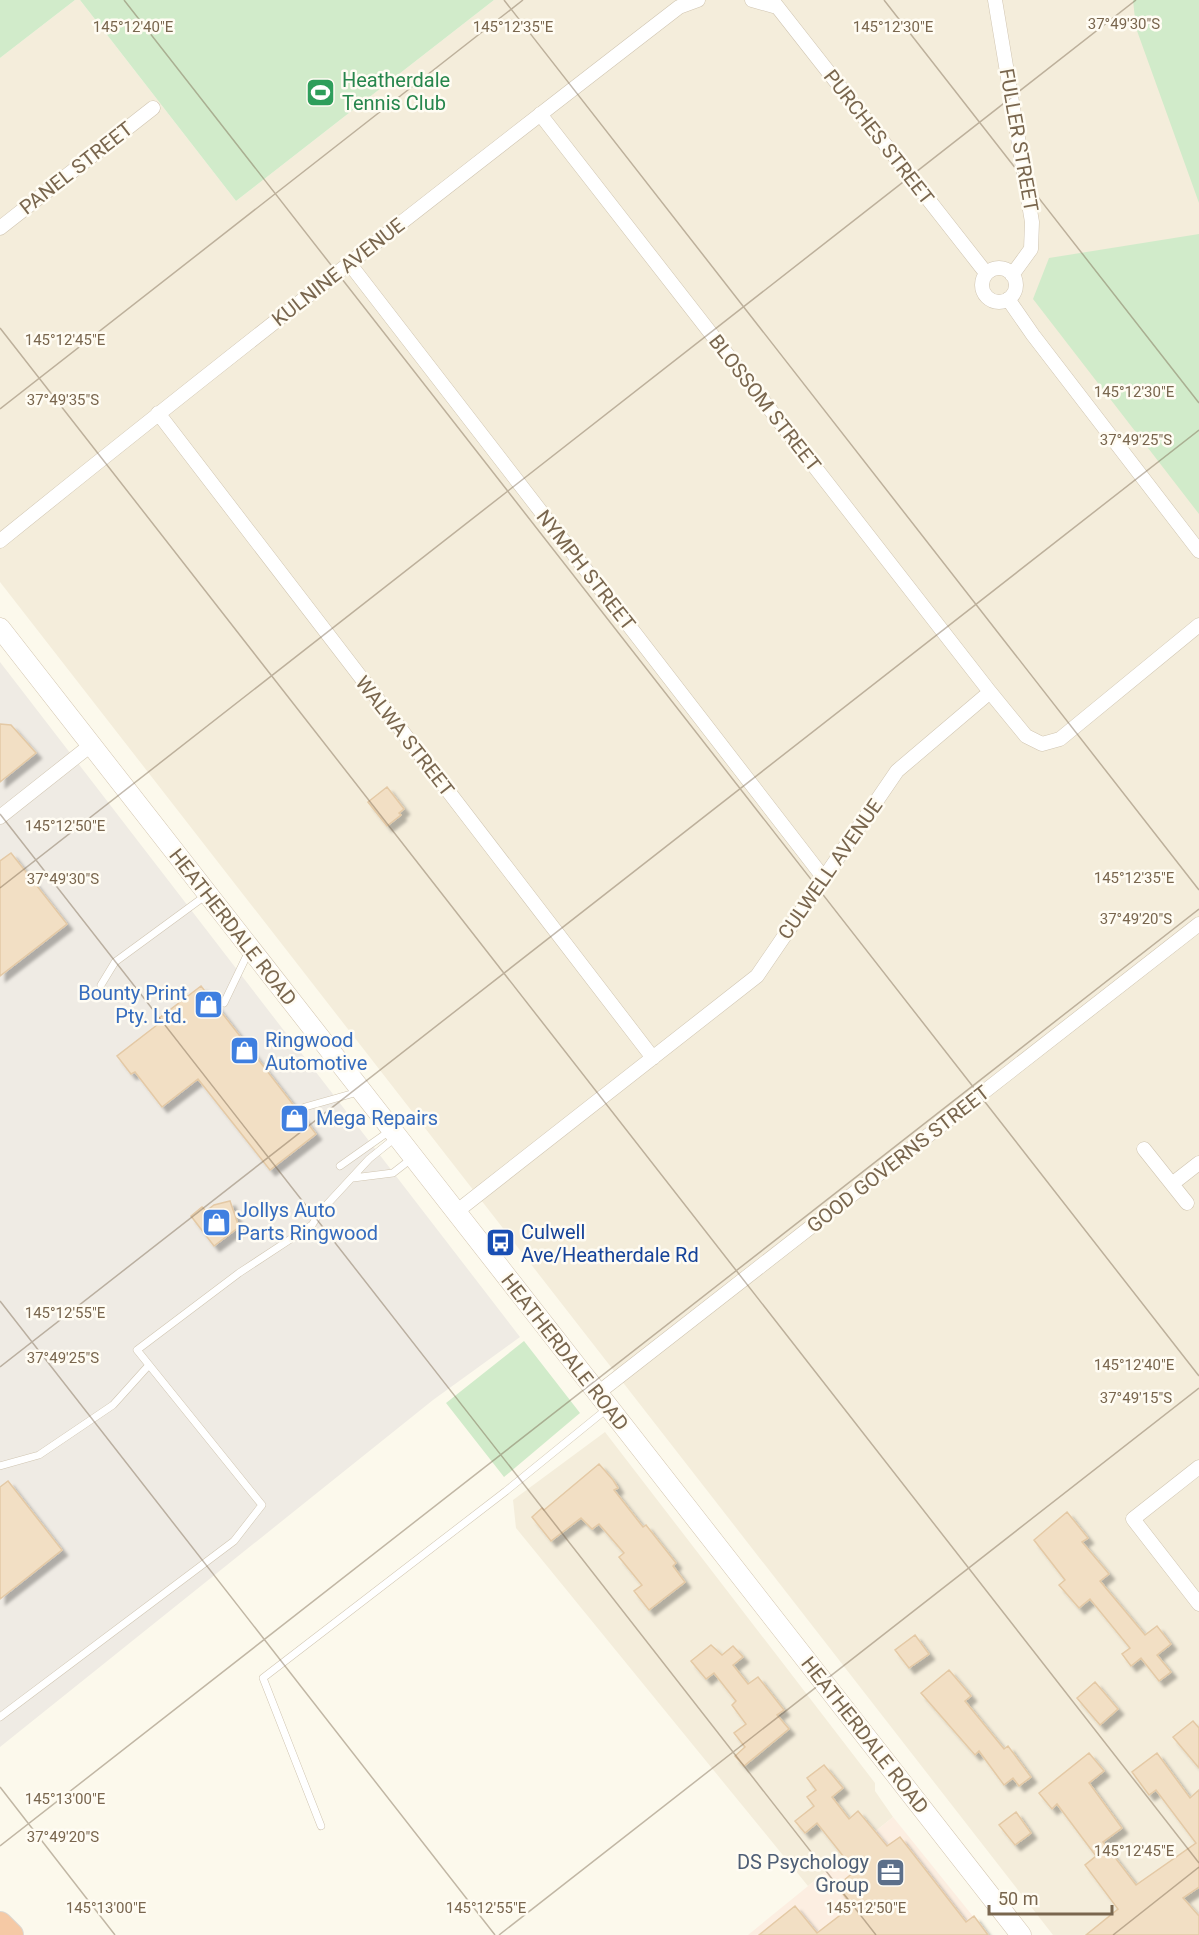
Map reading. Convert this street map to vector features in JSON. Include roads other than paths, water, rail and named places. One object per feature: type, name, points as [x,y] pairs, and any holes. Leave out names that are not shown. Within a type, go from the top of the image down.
[{"type":"highway","points":[[0,1924],[11,1935]]},
{"type":"main road","name":"HEATHERDALE ROAD","points":[[0,627],[412,1158],[1021,1935]]},
{"type":"street","name":"KULNINE AVENUE","points":[[0,541],[158,413],[681,3],[698,0]]},
{"type":"street","points":[[752,0],[775,4]]},
{"type":"street","name":"FULLER STREET","points":[[995,0],[1032,222],[1031,249],[1012,275]]},
{"type":"street","name":"PURCHES STREET","points":[[775,4],[986,273],[982,283],[988,298],[998,302],[1008,298]]},
{"type":"street","name":"PANEL STREET","points":[[0,228],[153,108]]},
{"type":"street","name":"BLOSSOM STREET","points":[[540,114],[990,692]]},
{"type":"street","name":"NYMPH STREET","points":[[349,263],[823,876]]},
{"type":"street","points":[[986,273],[997,268],[1012,275],[1016,285],[1008,298],[1199,550]]},
{"type":"street","name":"WALWA STREET","points":[[158,413],[653,1058]]},
{"type":"street","points":[[990,692],[1026,736],[1042,744],[1060,739],[1199,625]]},
{"type":"street","name":"CULWELL AVENUE","points":[[456,1212],[757,976],[823,876],[897,771],[990,692]]},
{"type":"street","points":[[0,817],[91,746]]},
{"type":"street","name":"GOOD GOVERNS STREET","points":[[603,1401],[1199,924]]},
{"type":"street","points":[[1144,1149],[1187,1203]]},
{"type":"street","points":[[1172,1184],[1199,1163]]},
{"type":"street","points":[[1199,1467],[1133,1519],[1199,1604]]},
{"type":"lane","points":[[100,986],[115,962],[207,894]]},
{"type":"lane","points":[[224,1003],[250,949]]},
{"type":"lane","points":[[304,1107],[360,1091]]},
{"type":"lane","points":[[340,1166],[394,1134]]},
{"type":"lane","points":[[0,1717],[234,1541],[262,1505],[137,1350],[239,1273],[312,1225],[394,1134]]},
{"type":"lane","points":[[352,1178],[393,1173],[412,1158]]},
{"type":"lane","points":[[0,1466],[39,1455],[113,1406],[149,1365]]},
{"type":"lane","points":[[321,1826],[263,1678],[506,1491],[603,1401]]},
{"type":"place","name":"Heatherdale Tennis Club","points":[[321,92]]},
{"type":"place","name":"Bounty Print Pty. Ltd.","points":[[208,1004]]},
{"type":"place","name":"Ringwood Automotive","points":[[244,1051]]},
{"type":"place","name":"Mega Repairs","points":[[295,1118]]},
{"type":"place","name":"Jollys Auto Parts Ringwood","points":[[216,1222]]},
{"type":"place","name":"Culwell Ave/Heatherdale Rd","points":[[500,1243]]},
{"type":"place","name":"DS Psychology Group","points":[[890,1873]]}]
